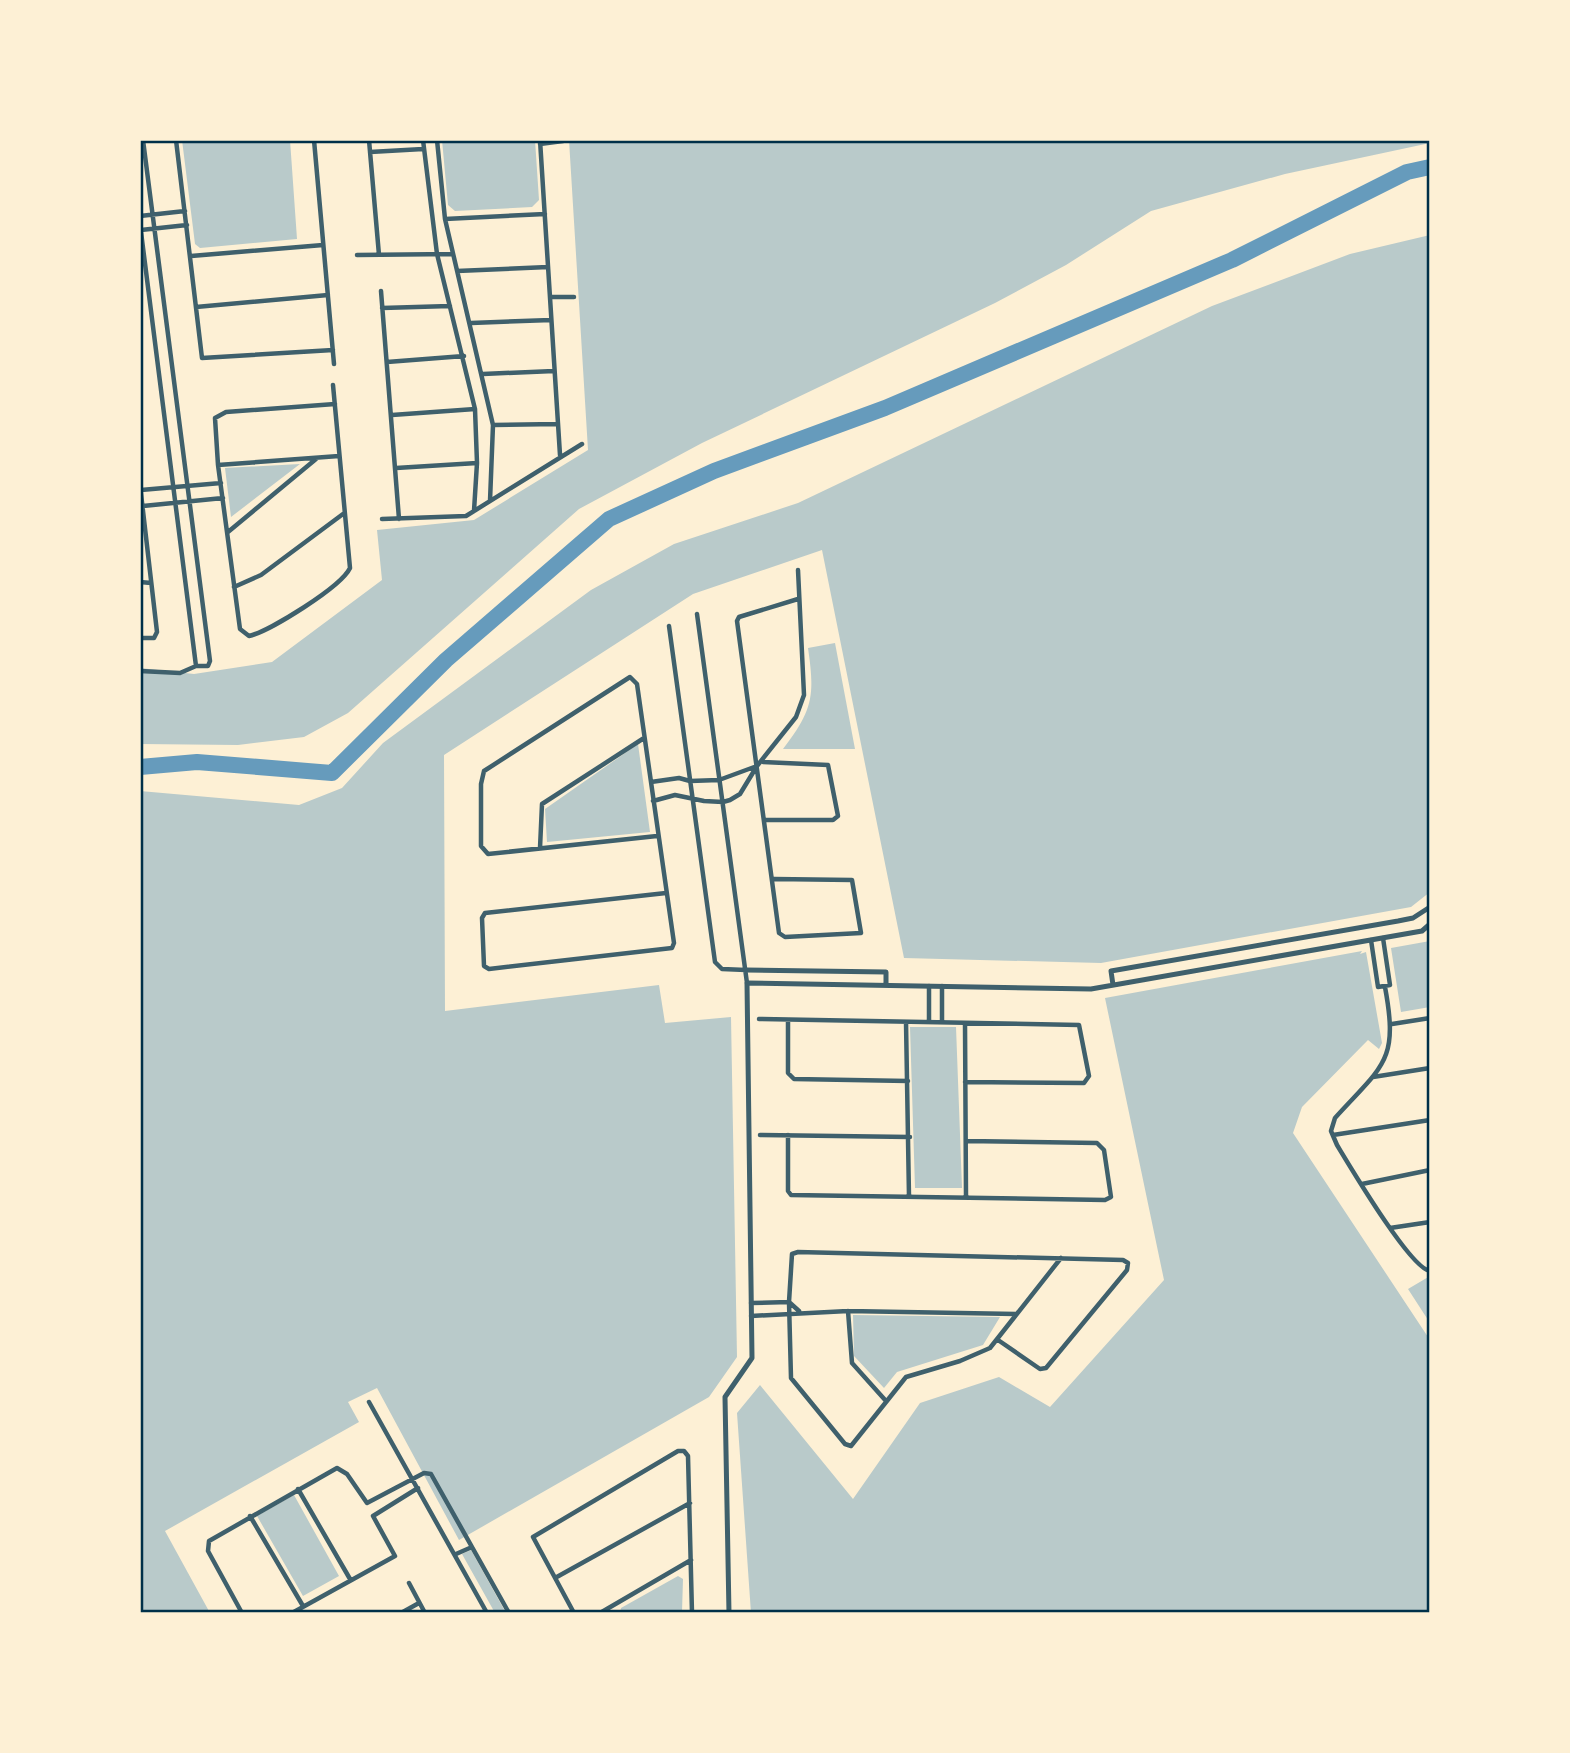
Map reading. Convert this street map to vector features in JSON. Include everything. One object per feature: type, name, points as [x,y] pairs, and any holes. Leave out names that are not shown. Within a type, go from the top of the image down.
[{"type":"street","points":[[140,671],[180,673],[196,666],[208,666],[210,662],[143,140]]},
{"type":"street","points":[[176,140],[205,359],[333,350]]},
{"type":"street","points":[[314,140],[334,364]]},
{"type":"street","points":[[369,140],[379,255]]},
{"type":"street","points":[[423,140],[437,254],[475,409],[477,463],[474,511]]},
{"type":"street","points":[[437,140],[445,219],[493,425],[490,501]]},
{"type":"street","points":[[560,455],[540,142],[564,141]]},
{"type":"street","points":[[370,152],[423,149]]},
{"type":"street","points":[[140,216],[185,211]]},
{"type":"street","points":[[445,219],[545,214]]},
{"type":"street","points":[[140,225],[196,666]]},
{"type":"street","points":[[140,230],[187,225]]},
{"type":"street","points":[[191,256],[323,245]]},
{"type":"street","points":[[357,255],[453,254]]},
{"type":"street","points":[[457,271],[548,267]]},
{"type":"street","points":[[381,291],[399,519]]},
{"type":"street","points":[[196,307],[328,295]]},
{"type":"street","points":[[550,297],[574,297]]},
{"type":"street","points":[[382,308],[450,306]]},
{"type":"street","points":[[471,323],[551,320]]},
{"type":"street","points":[[387,362],[464,356]]},
{"type":"street","points":[[483,374],[554,371]]},
{"type":"street","points":[[333,385],[335,404],[344,513],[351,561],[342,578],[282,619],[249,636],[240,629],[213,425],[220,414],[335,404]]},
{"type":"street","points":[[392,415],[475,409]]},
{"type":"street","points":[[493,425],[557,424]]},
{"type":"street","points":[[382,519],[454,517],[474,511],[560,455],[582,444]]},
{"type":"street","points":[[218,465],[339,456]]},
{"type":"street","points":[[228,533],[318,458]]},
{"type":"street","points":[[396,467],[477,463]]},
{"type":"street","points":[[141,490],[221,483]]},
{"type":"street","points":[[140,485],[158,632],[154,638],[140,638]]},
{"type":"street","points":[[142,506],[223,498]]},
{"type":"street","points":[[234,587],[261,575],[344,513]]},
{"type":"street","points":[[653,801],[666,795],[723,803],[740,794],[796,717],[804,695],[798,570]]},
{"type":"street","points":[[140,582],[151,583]]},
{"type":"street","points":[[774,879],[849,879],[853,883],[862,932],[858,935],[782,936],[779,933],[760,764],[737,623],[739,617],[798,600]]},
{"type":"street","points":[[697,614],[747,983],[752,1358],[725,1396],[729,1613]]},
{"type":"street","points":[[669,626],[715,962],[722,969],[886,972],[886,985]]},
{"type":"street","points":[[657,836],[488,854],[482,850],[481,784],[484,771],[630,677],[637,684],[666,893],[672,948],[485,968],[483,913],[666,893]]},
{"type":"street","points":[[540,848],[539,814],[544,802],[644,738]]},
{"type":"street","points":[[651,782],[679,778],[690,782],[719,780],[760,764],[828,765],[837,818],[766,820]]},
{"type":"street","points":[[1113,985],[1111,971],[1413,918],[1430,907]]},
{"type":"street","points":[[747,983],[1091,989],[1422,931],[1430,924]]},
{"type":"street","points":[[1383,937],[1384,987]]},
{"type":"street","points":[[1371,940],[1392,1024],[1388,1054],[1372,1077],[1335,1118],[1331,1124],[1333,1136],[1390,1228],[1418,1267],[1430,1271]]},
{"type":"street","points":[[1234,950],[1237,963]]},
{"type":"street","points":[[929,986],[929,1022]]},
{"type":"street","points":[[942,986],[942,1022]]},
{"type":"street","points":[[1392,1024],[1430,1018]]},
{"type":"street","points":[[759,1019],[1079,1025],[1088,1080],[1079,1084],[965,1082]]},
{"type":"street","points":[[788,1020],[788,1073],[798,1080],[908,1081]]},
{"type":"street","points":[[906,1022],[909,1197]]},
{"type":"street","points":[[965,1023],[967,1197]]},
{"type":"street","points":[[1372,1077],[1430,1068]]},
{"type":"street","points":[[1333,1136],[1430,1120]]},
{"type":"street","points":[[760,1135],[909,1137]]},
{"type":"street","points":[[788,1135],[789,1194],[1105,1200],[1111,1197],[1104,1150],[1093,1142],[966,1141]]},
{"type":"street","points":[[1362,1184],[1430,1170]]},
{"type":"street","points":[[1390,1228],[1430,1222]]},
{"type":"street","points":[[998,1340],[1044,1369],[1127,1270],[1128,1263],[1123,1260],[1061,1258],[799,1252],[790,1258],[791,1378],[845,1444],[851,1446],[906,1377],[977,1355],[998,1340],[1061,1258]]},
{"type":"street","points":[[751,1303],[789,1302],[800,1311]]},
{"type":"street","points":[[751,1316],[789,1315],[800,1311],[1017,1314]]},
{"type":"street","points":[[848,1311],[852,1363],[886,1401]]},
{"type":"street","points":[[369,1402],[487,1613]]},
{"type":"street","points":[[575,1613],[533,1542],[536,1534],[678,1451],[684,1451],[688,1456],[692,1613]]},
{"type":"street","points":[[242,1613],[207,1546],[213,1537],[337,1468],[347,1474],[367,1503],[412,1478],[424,1473],[431,1475],[509,1613]]},
{"type":"street","points":[[292,1613],[395,1556],[373,1516],[418,1488]]},
{"type":"street","points":[[298,1489],[350,1580]]},
{"type":"street","points":[[555,1578],[690,1503]]},
{"type":"street","points":[[250,1516],[303,1607]]},
{"type":"street","points":[[456,1554],[471,1547]]},
{"type":"street","points":[[600,1613],[691,1560]]},
{"type":"street","points":[[409,1583],[425,1613]]},
{"type":"street","points":[[401,1613],[419,1603]]},
{"type":"shaded area","points":[[182,140],[290,140],[297,239],[200,248],[195,244]]},
{"type":"shaded area","points":[[442,140],[535,140],[539,200],[532,207],[455,211],[448,205]]},
{"type":"shaded area","points":[[569,140],[1430,140],[1430,143],[1285,174],[1151,211],[1066,265],[995,303],[702,443],[579,509],[348,713],[304,737],[238,745],[140,744],[140,668],[194,674],[272,662],[382,580],[377,530],[474,520],[588,450]]},
{"type":"shaded area","points":[[1430,235],[1430,892],[1411,907],[1101,963],[904,958],[822,550],[693,594],[444,755],[445,1011],[659,985],[665,1023],[731,1017],[737,1357],[709,1397],[459,1540],[377,1388],[348,1402],[359,1422],[165,1531],[210,1613],[140,1613],[140,791],[299,805],[342,788],[383,743],[591,590],[674,544],[798,503],[1212,306],[1350,254]]},
{"type":"shaded area","points":[[300,464],[231,517],[225,468]]},
{"type":"shaded area","points":[[835,643],[855,749],[783,749],[801,724],[809,702],[811,679],[808,648]]},
{"type":"shaded area","points":[[638,744],[650,832],[547,842],[545,809]]},
{"type":"shaded area","points":[[1430,941],[1427,971],[1430,1007],[1401,1012],[1391,948]]},
{"type":"shaded area","points":[[1362,951],[1360,954],[1366,952],[1382,1043],[1379,1049],[1368,1040],[1302,1107],[1293,1133],[1430,1340],[1430,1613],[751,1613],[737,1413],[760,1385],[853,1499],[920,1403],[999,1377],[1050,1407],[1164,1280],[1105,998]]},
{"type":"shaded area","points":[[910,1027],[956,1027],[962,1188],[915,1188]]},
{"type":"shaded area","points":[[1430,1276],[1430,1323],[1408,1289]]},
{"type":"shaded area","points":[[853,1315],[1000,1317],[983,1345],[897,1372],[884,1388],[854,1356]]},
{"type":"shaded area","points":[[294,1495],[339,1576],[303,1596],[257,1516]]},
{"type":"shaded area","points":[[471,1550],[506,1613],[495,1613],[462,1554]]},
{"type":"shaded area","points":[[678,1576],[683,1579],[682,1612],[620,1613],[621,1608]]},
{"type":"waterway","points":[[140,767],[197,762],[332,773],[446,660],[609,519],[714,471],[885,408],[1232,260],[1407,172],[1430,167]]}]
